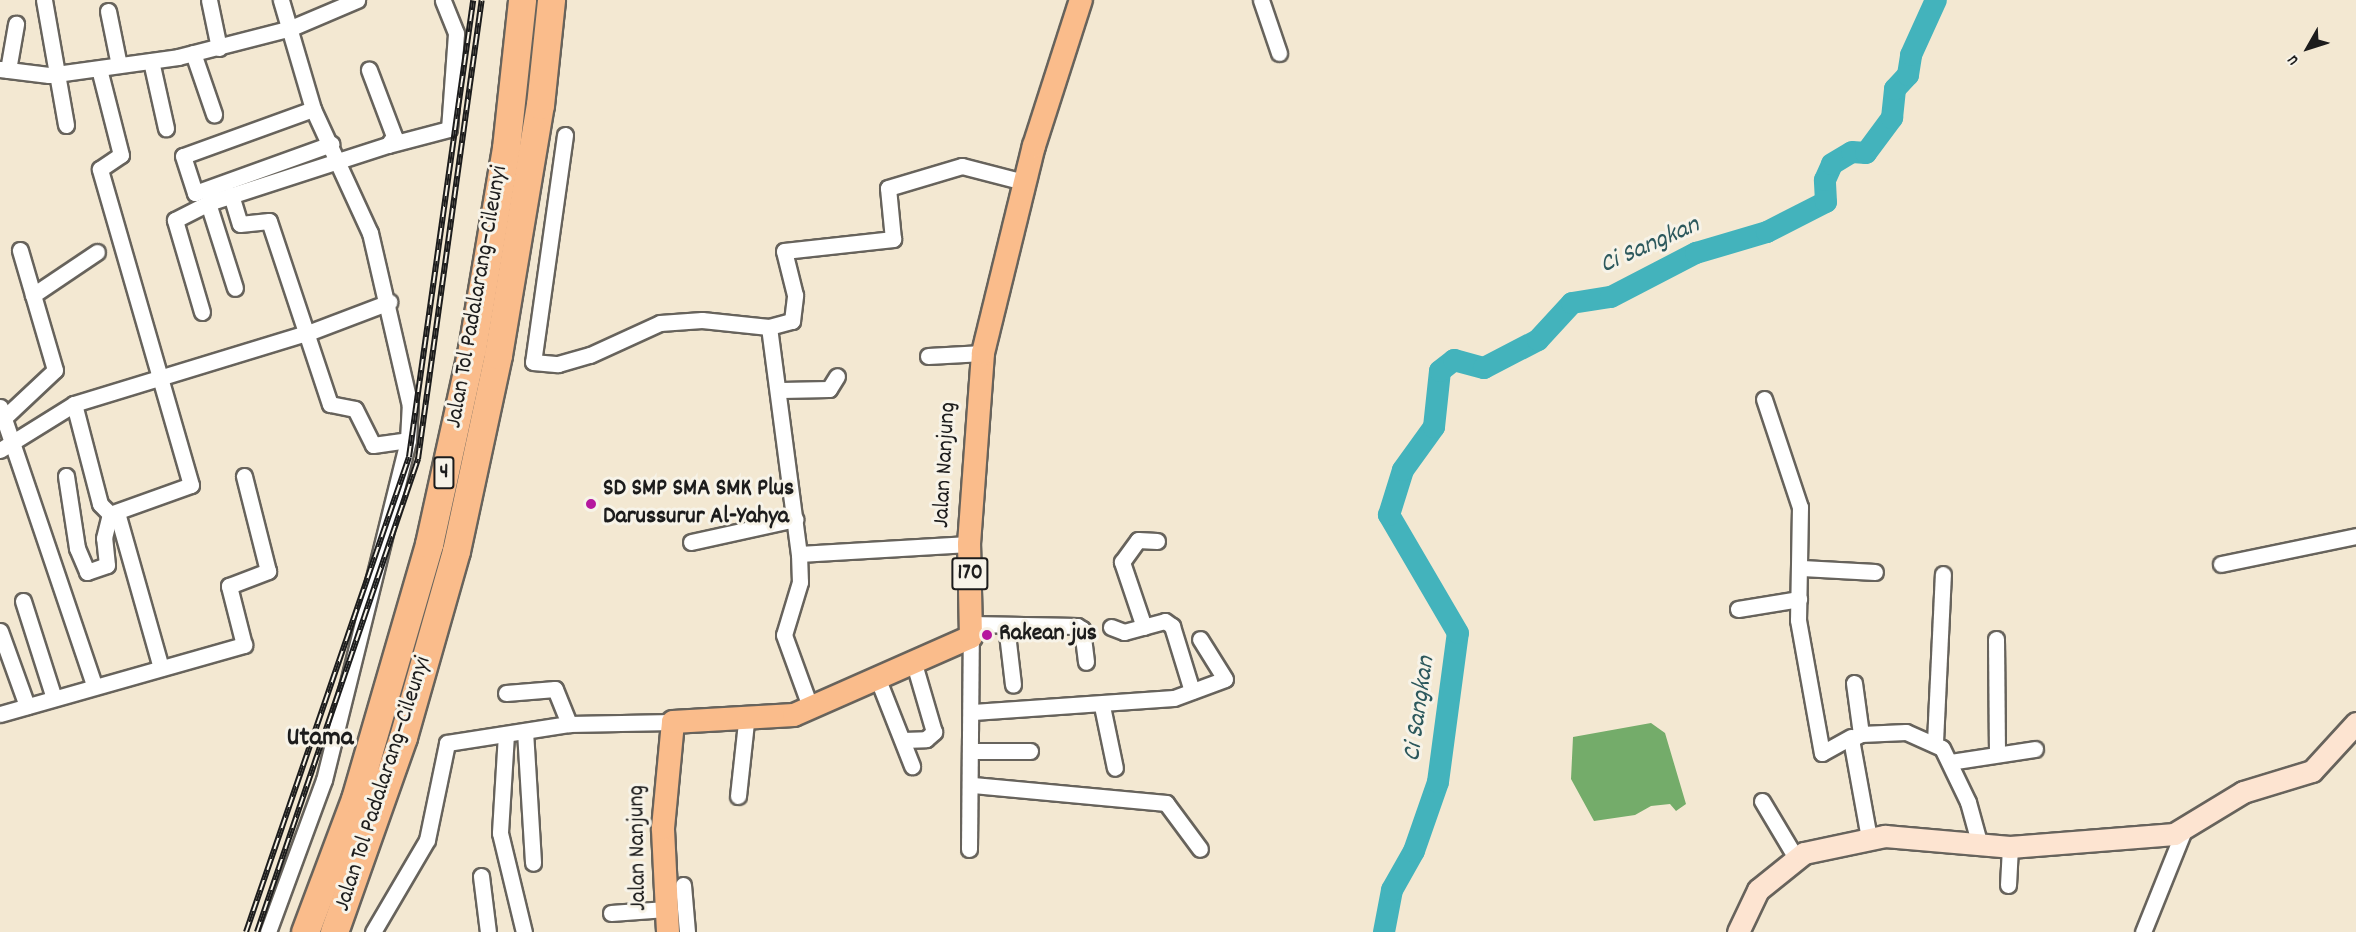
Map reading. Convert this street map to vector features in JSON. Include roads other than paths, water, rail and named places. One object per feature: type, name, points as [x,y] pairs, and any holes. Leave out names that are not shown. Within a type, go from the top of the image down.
[{"type":"highway","name":"Jalan Tol Padalarang–Cileunyi","points":[[305,932],[355,799],[429,544],[475,327],[506,147],[522,0]]},
{"type":"highway","name":"Jalan Tol Padalarang–Cileunyi","points":[[334,932],[403,737],[456,551],[500,343],[540,105],[551,0]]},
{"type":"main road","name":"Jalan Nanjung","points":[[971,631],[969,543],[983,353],[1024,182],[1081,0]]},
{"type":"main road","points":[[673,722],[746,722],[811,709],[971,631]]},
{"type":"main road","name":"Jalan Nanjung","points":[[668,932],[664,777],[673,722]]},
{"type":"street","points":[[209,0],[219,48]]},
{"type":"street","points":[[268,932],[324,780],[408,440],[407,377],[370,233],[341,164],[313,109],[280,0]]},
{"type":"street","points":[[16,24],[4,70],[59,74],[151,61],[219,48],[288,29],[357,0]]},
{"type":"street","points":[[313,109],[183,156],[195,193],[236,188],[341,164],[388,145],[449,129],[456,33],[443,0]]},
{"type":"street","points":[[1261,0],[1278,53]]},
{"type":"street","points":[[45,1],[66,125]]},
{"type":"street","points":[[108,11],[119,65]]},
{"type":"street","points":[[193,53],[214,114]]},
{"type":"street","points":[[151,61],[166,128]]},
{"type":"street","points":[[66,476],[76,548],[87,573],[107,565],[104,538],[114,515],[191,485],[163,376],[100,169],[121,155],[99,69]]},
{"type":"street","points":[[369,70],[394,136],[388,145]]},
{"type":"street","points":[[565,135],[533,362],[558,364],[590,355],[660,323],[702,320],[769,327],[795,316],[785,249],[895,238],[888,188],[962,166],[1024,182]]},
{"type":"street","points":[[202,312],[175,223],[208,202],[331,144]]},
{"type":"street","points":[[236,188],[240,224],[268,221],[310,332],[330,404],[355,409],[373,445],[408,440]]},
{"type":"street","points":[[208,202],[236,288]]},
{"type":"street","points":[[20,250],[55,370],[3,411],[14,440],[44,547],[94,685]]},
{"type":"street","points":[[33,295],[97,252]]},
{"type":"street","points":[[0,450],[74,404],[310,332],[389,302]]},
{"type":"street","points":[[769,327],[781,390],[799,554],[800,582],[784,635],[811,709]]},
{"type":"street","points":[[928,356],[983,353]]},
{"type":"street","points":[[781,390],[829,389],[837,376]]},
{"type":"street","points":[[1764,399],[1798,498],[1802,568],[1799,599],[1800,632],[1822,753],[1854,740],[1906,732],[1935,742],[1950,762],[1979,842]]},
{"type":"street","points":[[74,404],[100,504],[114,515],[161,668]]},
{"type":"street","points":[[0,714],[94,685],[245,644],[229,586],[268,571],[244,476]]},
{"type":"street","points":[[691,542],[796,519]]},
{"type":"street","points":[[2221,564],[2356,536]]},
{"type":"street","points":[[1144,627],[1122,562],[1138,540],[1156,541]]},
{"type":"street","points":[[799,554],[969,543]]},
{"type":"street","points":[[1802,568],[1875,572]]},
{"type":"street","points":[[1935,742],[1943,574]]},
{"type":"street","points":[[1737,609],[1799,599]]},
{"type":"street","points":[[23,601],[54,698]]},
{"type":"street","points":[[1111,627],[1124,632],[1165,621],[1172,626],[1192,691]]},
{"type":"street","points":[[1006,626],[1014,685]]},
{"type":"street","points":[[969,849],[973,786],[971,631],[1006,626],[1081,627],[1086,662]]},
{"type":"street","points":[[0,631],[27,706]]},
{"type":"street","points":[[972,712],[1102,706],[1192,691],[1225,678],[1200,639]]},
{"type":"street","points":[[1996,639],[1996,753]]},
{"type":"street","points":[[903,740],[926,739],[934,732],[914,660]]},
{"type":"street","points":[[877,677],[912,766]]},
{"type":"street","points":[[1854,683],[1854,740],[1869,838]]},
{"type":"street","points":[[506,693],[555,689],[570,724]]},
{"type":"street","points":[[1102,706],[1115,768]]},
{"type":"street","points":[[373,932],[427,840],[445,746],[454,740],[570,724],[673,722]]},
{"type":"street","points":[[738,796],[746,722]]},
{"type":"street","points":[[1738,932],[1751,898],[1796,858],[1869,838],[1979,842],[2010,847],[2184,830],[2243,792],[2312,771],[2356,723]]},
{"type":"street","points":[[525,731],[533,863]]},
{"type":"street","points":[[506,734],[500,833],[524,932]]},
{"type":"street","points":[[1950,762],[1996,753],[2036,749]]},
{"type":"street","points":[[973,751],[1030,751]]},
{"type":"street","points":[[973,786],[1166,803],[1200,849]]},
{"type":"street","points":[[1762,801],[1796,858]]},
{"type":"street","points":[[2143,932],[2184,830]]},
{"type":"street","points":[[2008,885],[2010,847]]},
{"type":"street","points":[[481,876],[488,932]]},
{"type":"street","points":[[683,885],[687,932]]},
{"type":"street","points":[[611,913],[666,909]]},
{"type":"waterway","name":"Ci Sangkan","points":[[1384,932],[1392,890],[1414,851],[1438,782],[1458,633],[1389,515],[1403,470],[1434,427],[1440,371],[1454,360],[1484,368],[1538,340],[1572,303],[1611,297],[1696,253],[1767,232],[1826,202],[1825,180],[1832,164],[1852,152],[1866,153],[1892,118],[1895,89],[1908,75],[1911,55],[1936,0]]},
{"type":"railway","points":[[246,932],[409,457],[473,0]]},
{"type":"railway","points":[[257,932],[418,459],[482,0]]},
{"type":"place","name":"SD SMP SMA SMK Plus Darussurur Al-Yahya","points":[[591,504]]},
{"type":"place","name":"Rakean jus","points":[[987,635]]},
{"type":"district","name":"Utama","points":[[320,739]]}]
